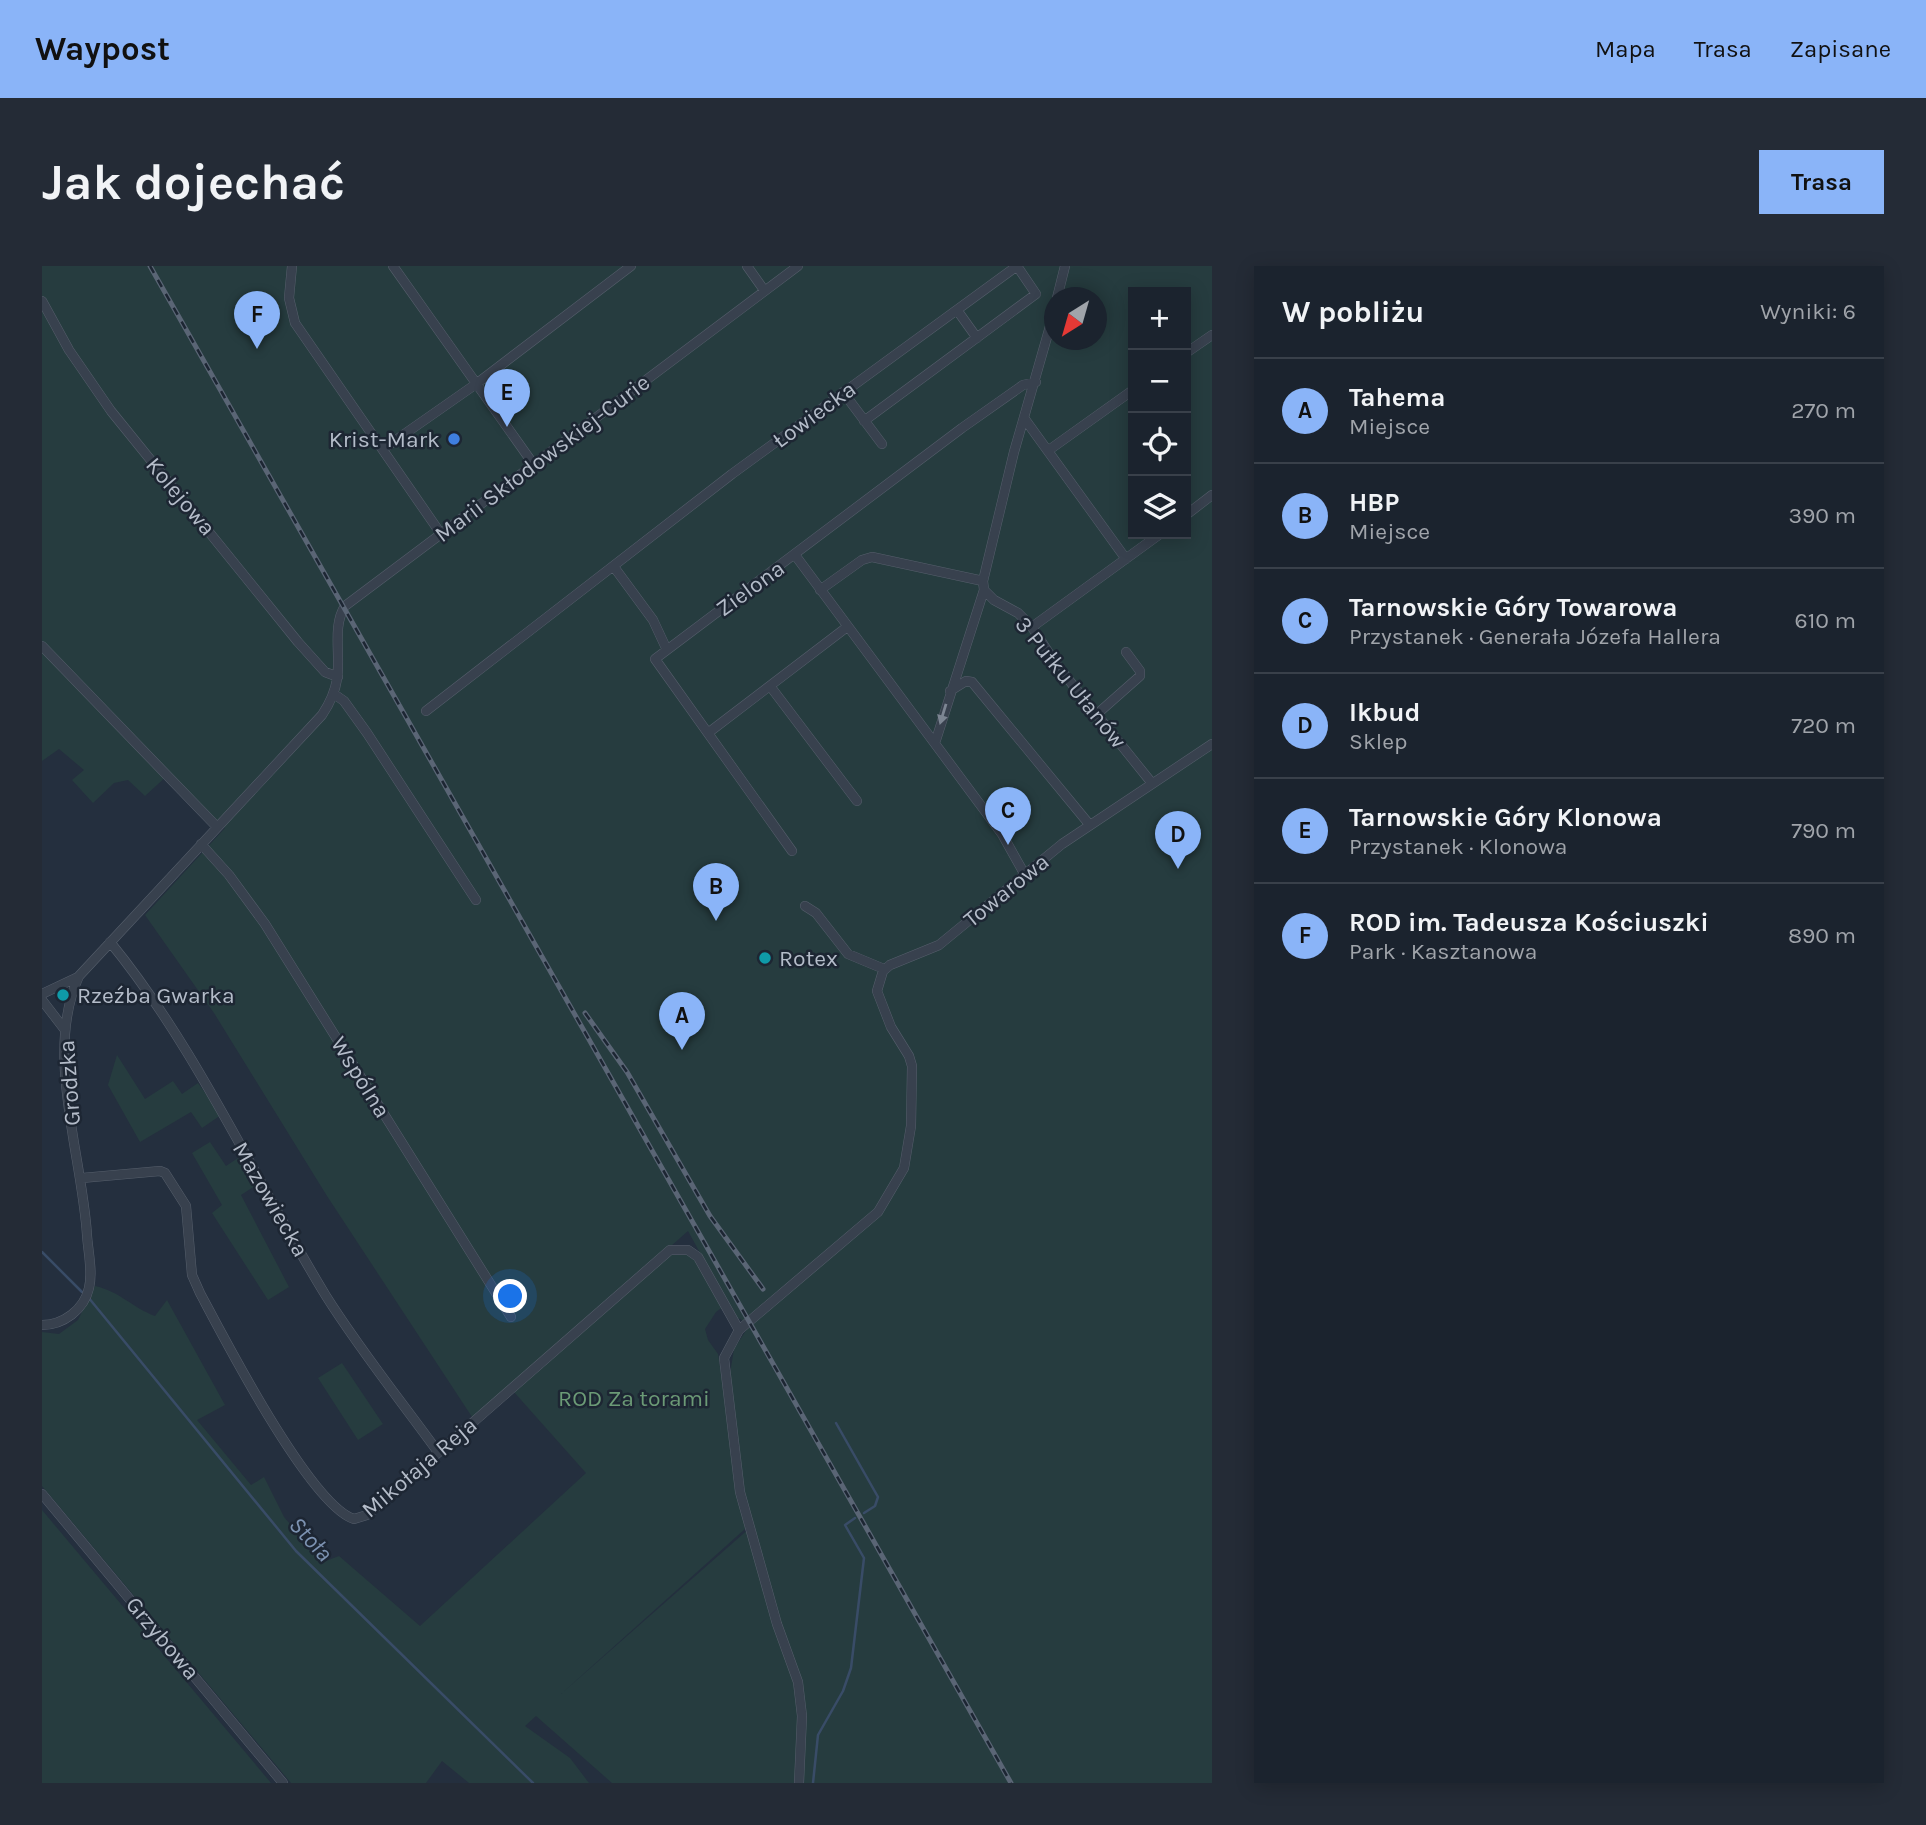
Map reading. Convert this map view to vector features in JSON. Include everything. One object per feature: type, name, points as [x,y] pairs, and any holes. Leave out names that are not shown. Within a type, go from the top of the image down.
[{"type":"street","points":[[292,266],[289,298],[295,323],[441,534]]},
{"type":"street","points":[[393,266],[534,465]]},
{"type":"street","points":[[383,449],[476,384],[631,266]]},
{"type":"street","points":[[747,266],[764,290]]},
{"type":"street","name":"Marii Skłodowskiej-Curie","points":[[338,677],[339,621],[345,607],[798,266]]},
{"type":"street","points":[[864,421],[1037,294],[1017,266]]},
{"type":"street","name":"Łowiecka","points":[[426,711],[843,392],[1017,266]]},
{"type":"street","points":[[1060,287],[1065,266]]},
{"type":"street","name":"Kolejowa","points":[[43,307],[111,411],[298,642],[326,672],[338,677]]},
{"type":"street","points":[[957,310],[977,338]]},
{"type":"street","points":[[1190,350],[1212,335]]},
{"type":"street","points":[[936,740],[983,585],[1024,418],[1044,350]]},
{"type":"street","name":"Zielona","points":[[667,650],[962,428],[1024,384],[1036,382]]},
{"type":"street","points":[[843,392],[882,444]]},
{"type":"street","points":[[1049,450],[1128,394]]},
{"type":"street","points":[[1024,418],[1126,559]]},
{"type":"street","points":[[1191,510],[1212,495]]},
{"type":"street","points":[[1031,627],[1153,539]]},
{"type":"street","points":[[795,555],[847,627],[936,740],[1002,834],[1025,875]]},
{"type":"street","points":[[820,590],[862,560],[872,558],[983,585]]},
{"type":"street","points":[[614,567],[653,620],[667,650],[655,659],[792,851]]},
{"type":"street","name":"3 Pułku Ułanów","points":[[983,585],[994,600],[1018,612],[1031,627],[1151,782]]},
{"type":"street","points":[[708,733],[847,627]]},
{"type":"street","points":[[42,646],[218,827]]},
{"type":"street","points":[[1097,714],[1140,676],[1140,671],[1126,652]]},
{"type":"street","name":"Grodzka","points":[[42,1325],[64,1321],[78,1308],[89,1289],[82,1178],[68,1113],[65,1030],[68,1006],[79,976],[322,715],[334,694],[338,677]]},
{"type":"street","points":[[950,691],[966,681],[972,682],[1089,824]]},
{"type":"street","points":[[770,686],[857,801]]},
{"type":"street","points":[[334,694],[344,701],[368,733],[476,900]]},
{"type":"street","name":"Towarowa","points":[[884,969],[939,945],[1089,824],[1212,744]]},
{"type":"street","name":"Wspólna","points":[[201,844],[265,924],[510,1317]]},
{"type":"street","points":[[799,1783],[797,1765],[802,1716],[798,1682],[777,1624],[740,1492],[724,1358],[739,1330],[870,1220],[889,1198],[904,1168],[911,1126],[912,1066],[891,1027],[877,991],[878,979],[884,969],[848,954],[816,913],[806,906]]},
{"type":"street","name":"Mazowiecka","points":[[110,942],[150,996],[250,1160],[327,1297],[438,1452]]},
{"type":"street","points":[[65,1030],[42,997],[79,976]]},
{"type":"street","name":"Mikołaja Reja","points":[[82,1178],[165,1173],[186,1206],[192,1275],[272,1425],[343,1514],[354,1519],[367,1515],[670,1250],[688,1250],[698,1258],[739,1330]]},
{"type":"street","name":"Grzybowa","points":[[42,1494],[283,1783]]},
{"type":"green space","name":"ROD Za torami","points":[[42,266],[1212,266],[1212,1783],[612,1783],[536,1716],[525,1726],[570,1758],[589,1783],[469,1783],[442,1761],[426,1783],[291,1783],[42,1486],[42,1332],[59,1334],[78,1320],[95,1286],[104,1288],[155,1316],[167,1300],[225,1405],[197,1420],[251,1485],[264,1477],[284,1517],[323,1562],[339,1556],[420,1626],[586,1473],[514,1392],[664,1257],[681,1251],[693,1257],[724,1306],[716,1312],[705,1329],[708,1340],[718,1354],[746,1528],[561,1694],[751,1527],[727,1392],[734,1349],[747,1329],[741,1319],[736,1318],[688,1231],[474,1420],[327,1196],[214,1013],[145,915],[225,828],[169,774],[145,796],[128,780],[114,783],[93,803],[72,780],[84,770],[59,749],[42,761]]},
{"type":"green space","points":[[117,1055],[145,1099],[173,1081],[182,1094],[198,1083],[221,1115],[202,1128],[191,1112],[140,1142],[108,1085]]},
{"type":"green space","points":[[210,1142],[226,1166],[244,1154],[261,1182],[241,1195],[289,1287],[268,1300],[212,1213],[222,1205],[192,1153]]},
{"type":"green space","points":[[342,1363],[383,1424],[358,1440],[318,1378]]},
{"type":"green space","points":[[42,1510],[271,1783],[42,1783]]},
{"type":"waterway","name":"Stoła","points":[[42,1252],[82,1292]]},
{"type":"waterway","name":"Stoła","points":[[88,1297],[296,1551],[533,1783]]},
{"type":"waterway","points":[[836,1423],[878,1497],[875,1506],[864,1513]]},
{"type":"waterway","points":[[813,1783],[818,1735],[843,1691],[851,1668],[864,1558],[845,1525],[855,1518]]},
{"type":"railway","points":[[150,266],[1011,1783]]},
{"type":"railway","points":[[585,1013],[627,1072],[710,1216],[763,1289]]},
{"type":"place","name":"ROD im. Tadeusza Kościuszki","points":[[257,349]]},
{"type":"place","name":"Tarnowskie Góry Klonowa","points":[[507,427]]},
{"type":"place","name":"Krist-Mark","points":[[454,439]]},
{"type":"place","name":"Tarnowskie Góry Towarowa","points":[[1008,845]]},
{"type":"place","name":"Ikbud","points":[[1178,869]]},
{"type":"place","name":"HBP","points":[[716,921]]},
{"type":"place","name":"Rotex","points":[[765,958]]},
{"type":"place","name":"Rzeźba Gwarka","points":[[63,995]]},
{"type":"place","name":"Tahema","points":[[682,1050]]}]
